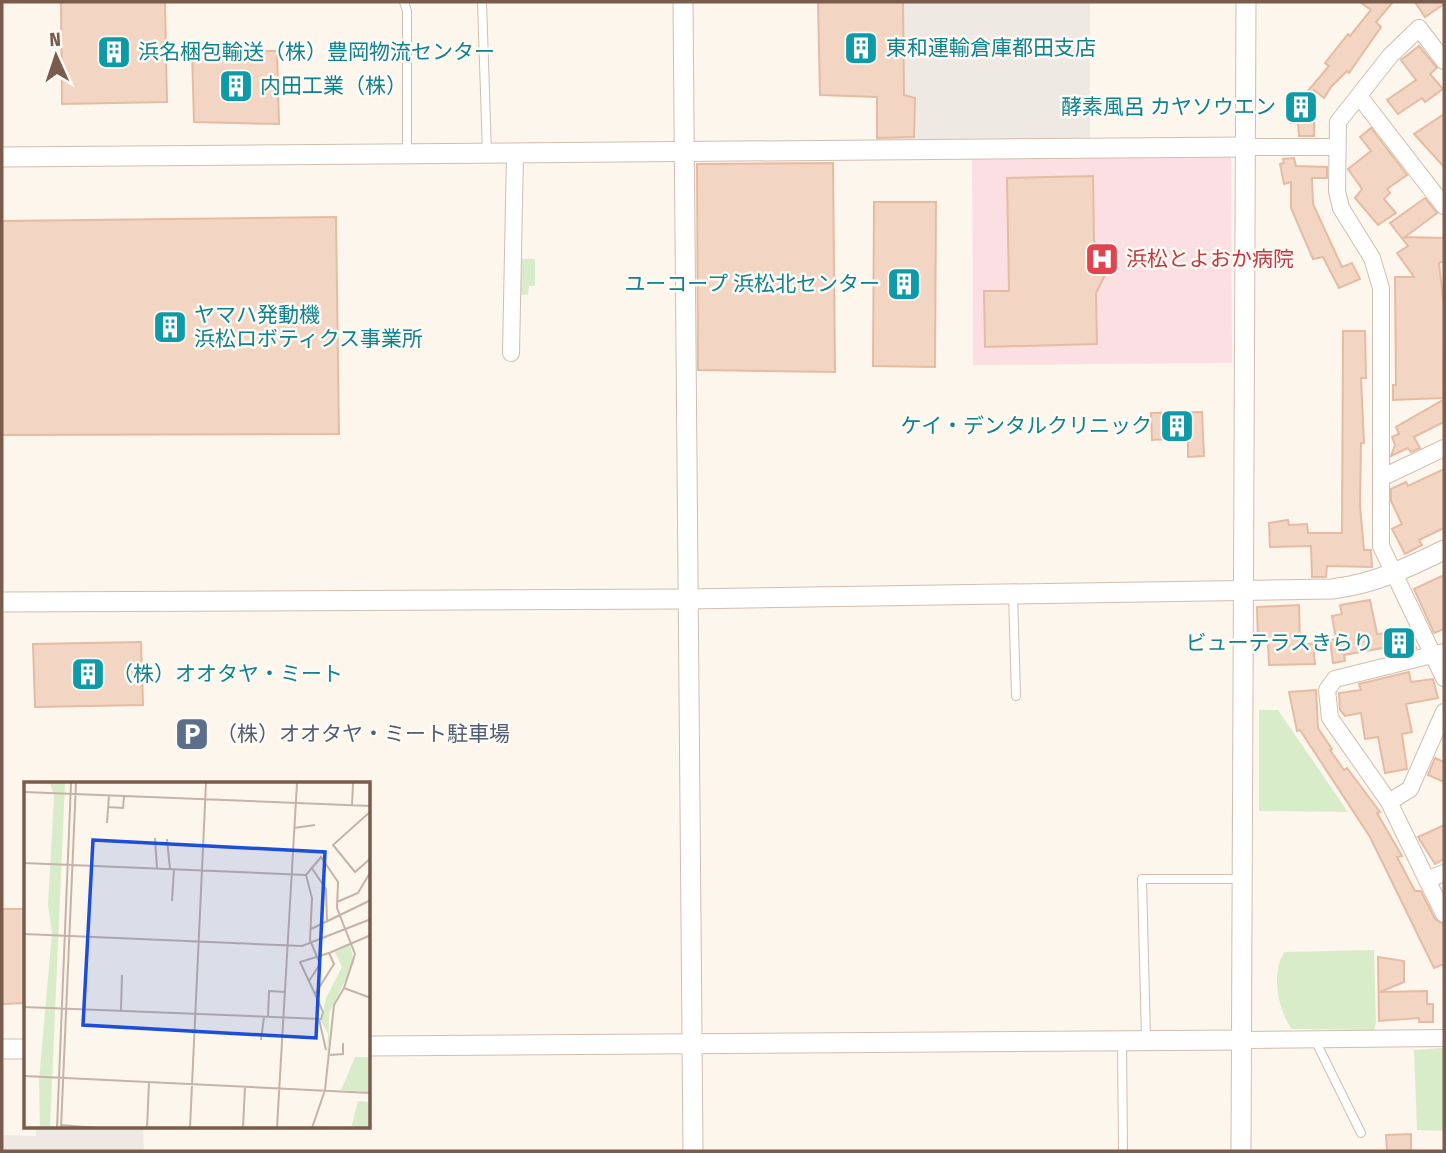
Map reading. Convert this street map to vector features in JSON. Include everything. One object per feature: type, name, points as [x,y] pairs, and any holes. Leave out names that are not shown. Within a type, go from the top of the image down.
[{"type":"street","points":[[683,2],[682,152],[693,1151]]},
{"type":"street","points":[[1241,1151],[1246,2]]},
{"type":"street","points":[[1444,61],[1419,28],[1390,56],[1338,122],[1335,147],[1337,191],[1341,208],[1372,258],[1381,288],[1381,546],[1439,655],[1444,678]]},
{"type":"street","points":[[1359,96],[1444,206]]},
{"type":"street","points":[[2,157],[1335,147]]},
{"type":"street","points":[[511,353],[515,153]]},
{"type":"street","points":[[1381,478],[1444,448]]},
{"type":"street","points":[[2,602],[687,599],[1332,589],[1362,585],[1394,574],[1444,550]]},
{"type":"street","points":[[1439,655],[1335,679],[1326,690],[1330,718],[1388,802],[1444,915]]},
{"type":"street","points":[[1388,802],[1410,789],[1444,712]]},
{"type":"street","points":[[1427,880],[1444,873]]},
{"type":"street","points":[[371,1046],[1444,1038]]},
{"type":"street","points":[[2,1049],[24,1049]]},
{"type":"lane","points":[[404,2],[407,11],[407,154]]},
{"type":"lane","points":[[482,2],[487,153]]},
{"type":"lane","points":[[1013,594],[1016,696]]},
{"type":"lane","points":[[1146,1041],[1142,879],[1242,879]]},
{"type":"lane","points":[[1315,1040],[1362,1133]]},
{"type":"lane","points":[[1122,1041],[1123,1151]]},
{"type":"shaded area","points":[[818,2],[1090,2],[1090,138],[877,141],[877,97],[820,95]]},
{"type":"shaded area","name":"浜松とよおか病院","points":[[1231,154],[1232,363],[973,365],[972,156]]},
{"type":"shaded area","points":[[36,1128],[143,1128],[144,1151],[2,1151],[2,1135],[36,1136]]},
{"type":"green space","points":[[516,259],[535,259],[535,286],[529,286],[528,295],[516,295]]},
{"type":"green space","points":[[1259,710],[1278,710],[1348,812],[1259,811]]},
{"type":"green space","points":[[1374,950],[1374,1030],[1292,1029],[1283,1012],[1277,980],[1280,960],[1285,952]]},
{"type":"green space","points":[[1444,1048],[1444,1131],[1417,1130],[1414,1050]]},
{"type":"building","name":"浜名梱包輸送（株）豊岡物流センター","points":[[61,2],[165,2],[167,102],[62,104]]},
{"type":"building","name":"東和運輸倉庫都田支店","points":[[818,2],[903,2],[904,95],[915,98],[914,137],[877,138],[877,97],[820,95]]},
{"type":"building","points":[[1360,2],[1393,2],[1376,22],[1381,27],[1349,73],[1347,71],[1331,87],[1324,98],[1314,90],[1314,136],[1299,136],[1298,123],[1291,123],[1290,101],[1302,98],[1329,66],[1325,63],[1371,10]]},
{"type":"building","points":[[1415,2],[1444,2],[1444,4],[1425,17]]},
{"type":"building","points":[[1419,46],[1437,68],[1430,74],[1443,89],[1425,102],[1422,98],[1398,114],[1387,100],[1416,80],[1401,60]]},
{"type":"building","name":"内田工業（株）","points":[[192,51],[277,51],[279,124],[194,122]]},
{"type":"building","points":[[1444,114],[1444,167],[1414,134]]},
{"type":"building","points":[[1371,128],[1407,175],[1387,189],[1390,193],[1384,199],[1396,213],[1378,225],[1355,198],[1362,189],[1348,169],[1371,151],[1360,137]]},
{"type":"building","points":[[1294,158],[1296,166],[1327,167],[1327,178],[1312,178],[1313,204],[1342,267],[1352,263],[1360,279],[1339,288],[1323,257],[1313,259],[1291,208],[1291,182],[1284,184],[1280,164],[1284,163],[1283,159]]},
{"type":"building","points":[[833,163],[835,372],[698,370],[697,164]]},
{"type":"building","points":[[1093,176],[1094,241],[1100,248],[1105,275],[1096,293],[1097,344],[985,347],[984,291],[1009,291],[1007,178]]},
{"type":"building","points":[[1425,198],[1437,213],[1405,237],[1444,238],[1444,261],[1439,263],[1444,307],[1443,398],[1393,400],[1393,385],[1396,385],[1395,277],[1414,277],[1397,253],[1408,246],[1390,223]]},
{"type":"building","name":"ユーコープ 浜松北センター","points":[[874,202],[936,202],[935,367],[873,366]]},
{"type":"building","name":"ヤマハ発動機 浜松ロボティクス事業所","points":[[336,217],[339,434],[2,435],[2,221]]},
{"type":"building","points":[[1343,331],[1365,331],[1366,378],[1361,378],[1364,443],[1361,443],[1360,506],[1364,550],[1371,550],[1372,567],[1327,566],[1326,577],[1312,577],[1311,546],[1270,547],[1269,523],[1288,520],[1289,525],[1307,524],[1308,533],[1342,533]]},
{"type":"building","points":[[1443,400],[1444,422],[1414,437],[1420,448],[1411,452],[1408,448],[1391,456],[1395,445],[1392,437],[1399,434],[1396,427]]},
{"type":"building","name":"ケイ・デンタルクリニック","points":[[1202,412],[1204,456],[1188,457],[1188,438],[1152,440],[1151,413]]},
{"type":"building","points":[[1444,469],[1444,528],[1419,540],[1422,545],[1405,554],[1392,529],[1402,524],[1391,501],[1391,489],[1406,482],[1408,486]]},
{"type":"building","points":[[1444,575],[1444,629],[1434,633],[1414,589]]},
{"type":"building","points":[[1370,600],[1377,634],[1410,631],[1416,648],[1384,654],[1383,648],[1344,655],[1345,661],[1333,663],[1330,640],[1336,639],[1332,616],[1342,614],[1340,605]]},
{"type":"building","points":[[1299,605],[1300,646],[1313,643],[1315,664],[1269,665],[1268,641],[1258,642],[1257,607]]},
{"type":"building","name":"（株）オオタヤ・ミート","points":[[141,642],[143,705],[35,707],[33,644]]},
{"type":"building","points":[[1409,672],[1411,682],[1433,679],[1438,698],[1406,704],[1412,732],[1402,734],[1407,769],[1385,773],[1378,737],[1365,739],[1361,713],[1345,716],[1340,710],[1339,693],[1361,690],[1359,684]]},
{"type":"building","points":[[1316,690],[1318,728],[1332,749],[1330,750],[1380,812],[1377,813],[1402,856],[1397,857],[1415,891],[1421,891],[1435,919],[1444,924],[1444,964],[1434,968],[1370,837],[1300,730],[1297,731],[1289,692]]},
{"type":"building","points":[[1435,758],[1444,762],[1444,782],[1428,775]]},
{"type":"building","points":[[1444,825],[1444,859],[1435,864],[1418,837]]},
{"type":"building","points":[[2,909],[24,909],[24,1003],[2,1004]]},
{"type":"building","points":[[1378,957],[1404,961],[1404,982],[1380,992],[1427,991],[1427,1004],[1433,1004],[1433,1022],[1419,1022],[1419,1018],[1379,1021]]},
{"type":"building","points":[[1411,1134],[1411,1151],[1387,1151],[1386,1135]]},
{"type":"place","name":"東和運輸倉庫都田支店","points":[[861,48]]},
{"type":"place","name":"浜名梱包輸送（株）豊岡物流センター","points":[[114,52]]},
{"type":"place","name":"内田工業（株）","points":[[236,86]]},
{"type":"place","name":"酵素風呂 カヤソウエン","points":[[1301,107]]},
{"type":"place","name":"浜松とよおか病院","points":[[1102,259]]},
{"type":"place","name":"ユーコープ 浜松北センター","points":[[904,284]]},
{"type":"place","name":"ヤマハ発動機 浜松ロボティクス事業所","points":[[170,327]]},
{"type":"place","name":"ケイ・デンタルクリニック","points":[[1177,426]]},
{"type":"place","name":"ビューテラスきらり","points":[[1399,643]]},
{"type":"place","name":"（株）オオタヤ・ミート","points":[[88,674]]},
{"type":"place","name":"（株）オオタヤ・ミート駐車場","points":[[192,734]]}]
